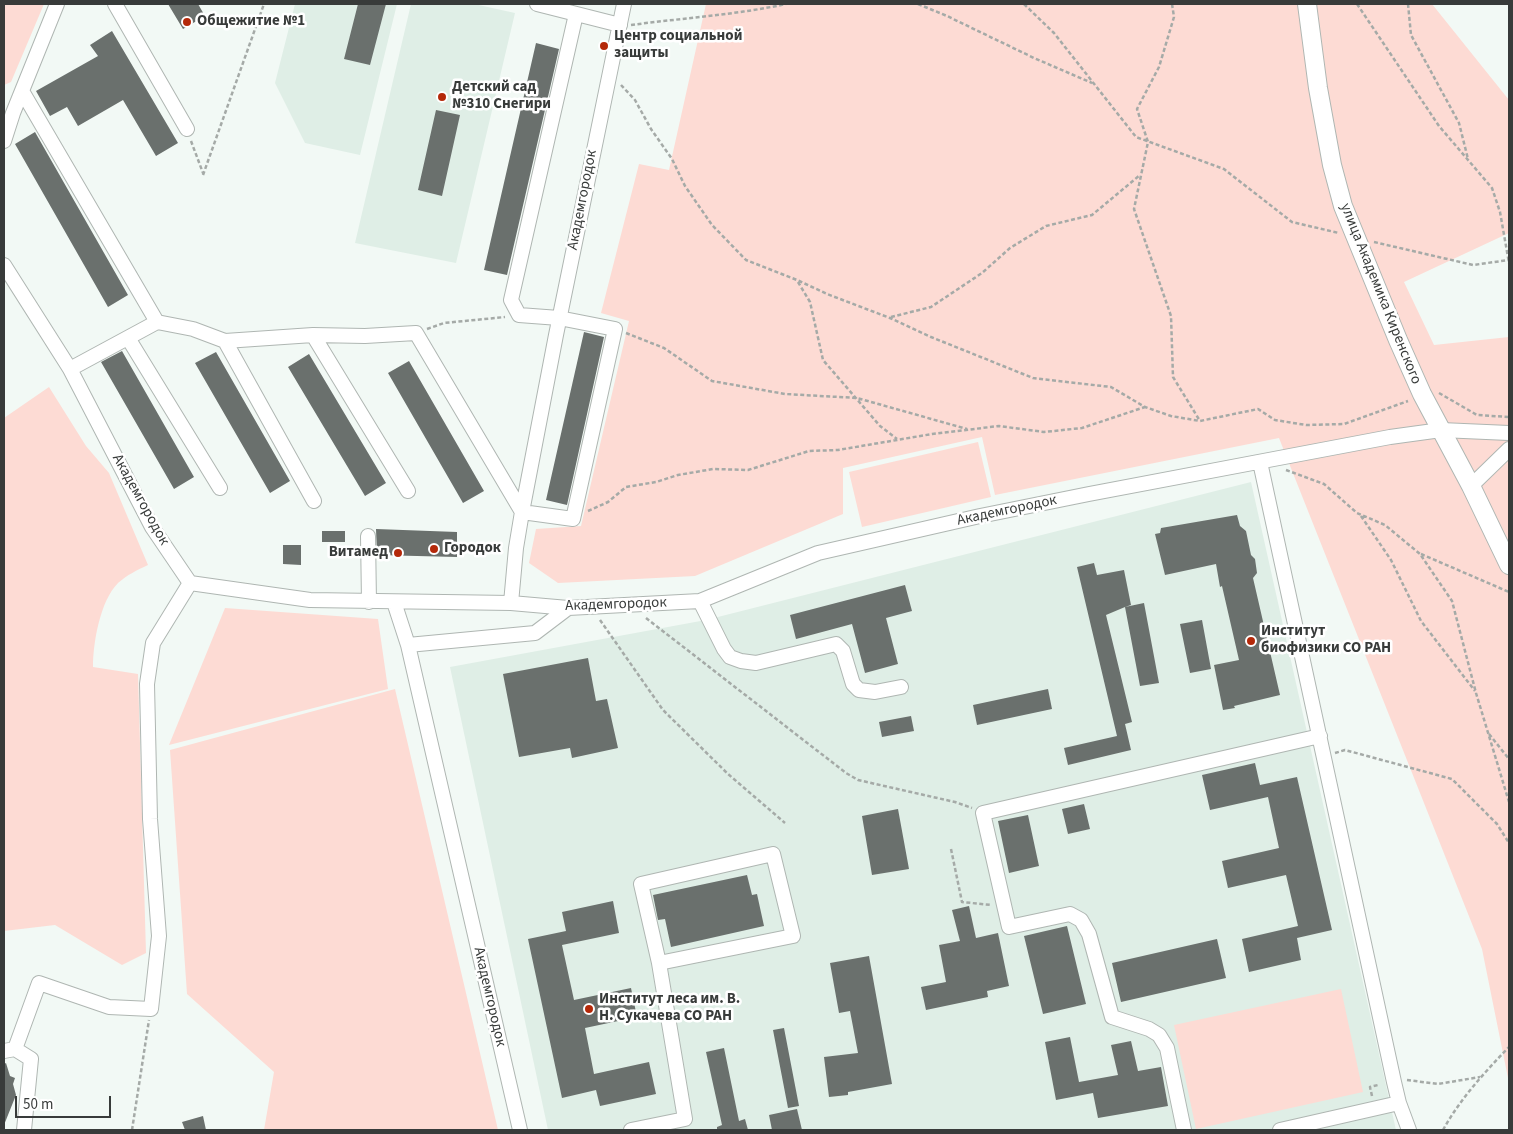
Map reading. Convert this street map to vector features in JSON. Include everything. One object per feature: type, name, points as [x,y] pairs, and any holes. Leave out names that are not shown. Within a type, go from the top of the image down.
[{"type":"main road","name":"улица Академика Киренского","points":[[1307,4],[1318,88],[1332,165],[1343,206],[1422,394],[1471,486],[1509,566]]},
{"type":"street","points":[[4,141],[57,4]]},
{"type":"street","points":[[114,4],[187,129]]},
{"type":"street","points":[[537,4],[556,6],[576,14],[620,25]]},
{"type":"street","name":"Академгородок","points":[[511,604],[516,548],[522,512],[559,318],[624,4]]},
{"type":"street","points":[[70,369],[157,322],[193,329],[225,340],[314,335],[364,336],[416,333],[522,512],[572,518],[615,329],[559,318],[519,315],[511,300],[576,14]]},
{"type":"street","points":[[22,91],[157,322]]},
{"type":"street","name":"Академгородок","points":[[4,265],[70,369],[152,527],[190,583],[310,600],[511,604],[568,608],[700,601],[818,553],[998,512],[1390,437],[1440,430],[1509,433]]},
{"type":"street","points":[[314,335],[408,491]]},
{"type":"street","points":[[128,338],[220,488]]},
{"type":"street","points":[[225,340],[314,501]]},
{"type":"street","points":[[1471,486],[1509,449]]},
{"type":"street","points":[[1260,462],[1399,1104],[1409,1130]]},
{"type":"street","points":[[368,536],[369,602]]},
{"type":"street","points":[[24,1130],[31,1059],[9,1050],[39,983],[109,1007],[151,1009],[159,936],[150,819],[147,684],[153,643],[190,583]]},
{"type":"street","points":[[700,601],[724,649],[730,657],[756,663],[836,644],[843,651],[853,684],[859,690],[875,692],[901,687]]},
{"type":"street","name":"Академгородок","points":[[394,602],[408,645],[520,1130]]},
{"type":"street","points":[[408,645],[535,633],[568,608]]},
{"type":"street","points":[[1184,1130],[1167,1048],[1159,1036],[1149,1029],[1112,1017],[1089,934],[1081,920],[1070,914],[1009,927],[983,813],[1320,736]]},
{"type":"street","points":[[631,1130],[685,1119],[659,963],[641,884],[773,854],[793,936],[659,963]]},
{"type":"street","points":[[1280,1130],[1399,1104]]},
{"type":"path","points":[[187,129],[204,175],[264,4]]},
{"type":"path","points":[[620,25],[631,26],[754,11],[786,4]]},
{"type":"path","points":[[918,4],[1034,58],[1094,83]]},
{"type":"path","points":[[1024,4],[1054,33],[1136,137],[1224,169],[1292,222],[1473,265],[1509,261],[1500,212],[1492,188],[1439,126],[1358,4]]},
{"type":"path","points":[[1172,4],[1174,17],[1159,67],[1137,109],[1148,142],[1134,209],[1171,316],[1173,377],[1200,421]]},
{"type":"path","points":[[1408,4],[1411,35],[1459,123],[1469,161]]},
{"type":"path","points":[[610,72],[635,100],[651,129],[672,159],[685,186],[712,226],[746,260],[890,318],[931,338],[1033,378],[1111,388],[1145,407],[1171,416],[1200,421],[1258,409],[1275,420],[1306,425],[1344,424],[1408,401]]},
{"type":"path","points":[[890,318],[931,307],[982,273],[1010,248],[1046,226],[1092,215],[1141,174]]},
{"type":"path","points":[[797,280],[810,302],[823,360],[880,426],[898,440]]},
{"type":"path","points":[[416,333],[444,323],[519,315]]},
{"type":"path","points":[[615,329],[664,348],[712,382],[785,394],[856,398],[968,429]]},
{"type":"path","points":[[1436,391],[1477,416],[1509,417]]},
{"type":"path","points":[[572,518],[608,502],[626,486],[713,470],[748,470],[809,452],[838,450],[968,429],[999,426],[1044,432],[1082,428],[1145,407]]},
{"type":"path","points":[[1283,470],[1324,484],[1357,513],[1385,526],[1420,554],[1509,592]]},
{"type":"path","points":[[1361,514],[1391,560],[1421,621],[1476,693]]},
{"type":"path","points":[[1420,554],[1452,601],[1476,693],[1509,802]]},
{"type":"path","points":[[630,605],[846,773],[858,780],[955,802],[983,813]]},
{"type":"path","points":[[592,607],[663,710],[728,774],[785,823]]},
{"type":"path","points":[[1488,733],[1509,759]]},
{"type":"path","points":[[1331,754],[1345,750],[1452,779],[1497,824],[1509,843]]},
{"type":"path","points":[[951,849],[962,902],[993,905]]},
{"type":"path","points":[[132,1130],[151,1009]]},
{"type":"path","points":[[1442,1130],[1480,1077],[1509,1047]]},
{"type":"path","points":[[1403,1080],[1438,1084],[1480,1077]]},
{"type":"path","points":[[1372,1097],[1370,1087],[1378,1085]]},
{"type":"shaded area","points":[[4,4],[44,4],[11,82],[4,85]]},
{"type":"shaded area","points":[[295,4],[397,4],[360,155],[305,143],[275,83]]},
{"type":"shaded area","name":"Детский сад №310 Снегири","points":[[411,4],[474,4],[515,13],[456,263],[355,243]]},
{"type":"shaded area","points":[[706,4],[1432,4],[1509,100],[1509,233],[1404,282],[1434,345],[1509,337],[1509,1083],[1482,949],[1279,438],[995,495],[982,437],[843,468],[843,514],[695,576],[558,583],[529,563],[536,529],[581,526],[629,321],[601,313],[639,164],[669,170]]},
{"type":"shaded area","points":[[49,387],[86,446],[109,473],[148,565],[118,583],[106,600],[96,635],[93,657],[93,667],[138,674],[146,953],[122,965],[55,925],[4,931],[4,418]]},
{"type":"shaded area","points":[[978,442],[991,497],[862,527],[849,472]]},
{"type":"shaded area","points":[[1251,482],[1396,1130],[548,1130],[450,667],[706,620]]},
{"type":"shaded area","points":[[225,608],[378,619],[388,689],[169,745]]},
{"type":"shaded area","points":[[395,689],[498,1130],[264,1130],[274,1072],[187,994],[170,750]]},
{"type":"shaded area","points":[[1341,989],[1363,1092],[1196,1129],[1174,1025]]},
{"type":"building","name":"Общежитие №1","points":[[168,4],[198,4],[205,16],[183,29]]},
{"type":"building","points":[[358,4],[386,4],[370,65],[344,59]]},
{"type":"building","points":[[112,31],[178,143],[156,156],[123,100],[78,126],[67,107],[50,116],[36,91],[98,56],[90,45]]},
{"type":"building","points":[[536,43],[559,49],[507,275],[484,270]]},
{"type":"building","points":[[436,110],[460,115],[442,196],[418,190]]},
{"type":"building","points":[[35,132],[128,295],[108,307],[15,144]]},
{"type":"building","points":[[584,332],[604,337],[567,505],[546,500]]},
{"type":"building","points":[[122,351],[194,477],[174,489],[101,362]]},
{"type":"building","points":[[216,352],[290,481],[270,493],[195,363]]},
{"type":"building","points":[[309,354],[386,483],[365,496],[288,367]]},
{"type":"building","points":[[409,361],[484,491],[463,503],[388,373]]},
{"type":"building","points":[[1237,515],[1240,526],[1246,531],[1251,555],[1255,559],[1257,573],[1253,578],[1280,695],[1223,710],[1214,665],[1239,660],[1216,564],[1165,575],[1155,534],[1160,533],[1161,528]]},
{"type":"building","points":[[376,529],[457,532],[457,557],[377,555]]},
{"type":"building","points":[[322,531],[345,531],[345,542],[322,542]]},
{"type":"building","points":[[283,545],[301,545],[301,565],[283,564]]},
{"type":"building","points":[[1094,563],[1097,575],[1124,570],[1131,605],[1106,615],[1132,722],[1125,724],[1131,750],[1068,765],[1064,748],[1117,736],[1077,567]]},
{"type":"building","points":[[905,585],[912,611],[886,618],[898,664],[865,673],[852,624],[796,639],[790,615]]},
{"type":"building","points":[[1144,603],[1159,683],[1140,686],[1125,607]]},
{"type":"building","points":[[1202,620],[1211,669],[1190,673],[1180,624]]},
{"type":"building","points":[[588,658],[596,701],[607,699],[618,748],[572,758],[570,748],[519,757],[503,674]]},
{"type":"building","points":[[1048,689],[1052,709],[977,725],[973,705]]},
{"type":"building","points":[[911,716],[914,731],[882,737],[879,722]]},
{"type":"building","points":[[1255,763],[1260,785],[1297,777],[1332,930],[1297,938],[1301,960],[1249,972],[1242,939],[1298,926],[1286,875],[1228,888],[1222,861],[1279,848],[1268,797],[1210,810],[1202,775]]},
{"type":"building","points":[[1084,804],[1090,829],[1068,834],[1062,809]]},
{"type":"building","points":[[898,809],[909,869],[872,875],[862,816]]},
{"type":"building","points":[[1028,815],[1039,866],[1009,873],[998,821]]},
{"type":"building","points":[[747,875],[752,895],[757,894],[764,926],[671,947],[665,919],[658,920],[653,895]]},
{"type":"building","name":"Институт леса им. В. Н. Сукачева СО РАН","points":[[613,901],[619,933],[562,945],[574,1000],[631,988],[637,1017],[585,1028],[594,1074],[649,1062],[656,1094],[600,1106],[596,1090],[562,1098],[528,939],[566,931],[562,912]]},
{"type":"building","points":[[969,906],[976,938],[998,933],[1009,986],[987,991],[988,997],[926,1010],[921,987],[946,982],[939,945],[960,941],[952,910]]},
{"type":"building","points":[[1067,926],[1086,1004],[1043,1014],[1024,936]]},
{"type":"building","points":[[1217,939],[1226,978],[1121,1002],[1112,963]]},
{"type":"building","points":[[869,956],[892,1084],[848,1092],[848,1095],[829,1097],[824,1057],[858,1053],[850,1011],[839,1013],[830,963]]},
{"type":"building","points":[[784,1028],[799,1106],[788,1108],[773,1030]]},
{"type":"building","points":[[1070,1037],[1079,1082],[1118,1075],[1111,1045],[1131,1041],[1138,1071],[1161,1067],[1168,1106],[1098,1118],[1093,1093],[1056,1100],[1045,1042]]},
{"type":"building","points":[[724,1048],[739,1121],[745,1119],[748,1130],[717,1130],[717,1127],[722,1125],[706,1052]]},
{"type":"building","points":[[6,1063],[10,1076],[15,1078],[13,1084],[16,1095],[4,1125],[4,1064]]},
{"type":"building","points":[[797,1109],[802,1130],[772,1130],[769,1115]]},
{"type":"building","points":[[203,1116],[206,1130],[185,1130],[182,1122]]},
{"type":"place","name":"Общежитие №1","points":[[187,22]]},
{"type":"place","name":"Центр социальной защиты","points":[[604,46]]},
{"type":"place","name":"Детский сад №310 Снегири","points":[[442,97]]},
{"type":"place","name":"Городок","points":[[434,549]]},
{"type":"place","name":"Витамед","points":[[398,553]]},
{"type":"place","name":"Институт биофизики СО РАН","points":[[1251,641]]},
{"type":"place","name":"Институт леса им. В. Н. Сукачева СО РАН","points":[[589,1009]]}]
